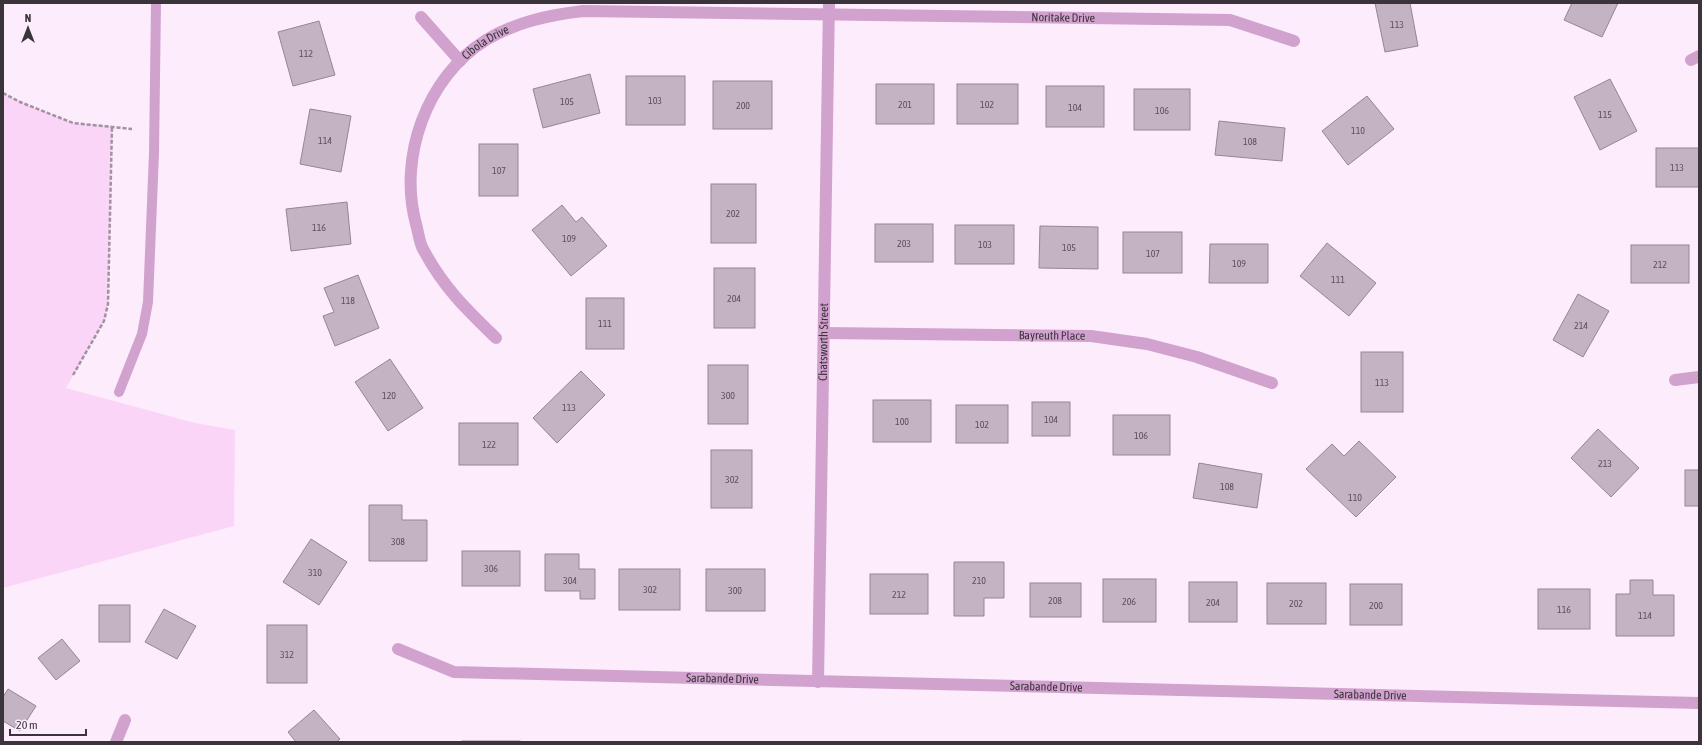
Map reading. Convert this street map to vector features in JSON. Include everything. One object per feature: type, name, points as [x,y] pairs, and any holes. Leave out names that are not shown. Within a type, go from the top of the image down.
[{"type":"street","name":"Chatsworth Street","points":[[818,682],[825,334],[829,3]]},
{"type":"street","name":"Cibola Drive","points":[[496,338],[456,299],[437,273],[422,246],[413,214],[410,185],[412,156],[421,124],[440,85],[460,61],[485,41],[519,24],[554,15],[584,11],[829,15]]},
{"type":"street","name":"Noritake Drive","points":[[829,15],[1230,20],[1294,42]]},
{"type":"street","points":[[421,17],[460,61]]},
{"type":"street","name":"Bayreuth Place","points":[[825,334],[1091,336],[1148,344],[1197,357],[1272,383]]},
{"type":"street","points":[[1675,380],[1699,377]]},
{"type":"street","name":"Sarabande Drive","points":[[398,649],[454,672],[1699,703]]},
{"type":"street","points":[[116,742],[125,720]]},
{"type":"lane","points":[[119,392],[142,334],[148,302],[154,153],[156,3]]},
{"type":"path","points":[[3,93],[20,102],[73,123],[132,129]]},
{"type":"path","points":[[73,375],[104,321],[108,304],[112,126]]},
{"type":"shaded area","points":[[3,93],[20,102],[73,123],[112,126],[108,304],[104,321],[66,388],[195,423],[235,430],[234,526],[3,588]]},
{"type":"building","points":[[1375,3],[1410,3],[1418,46],[1385,52]]},
{"type":"building","points":[[1572,3],[1618,3],[1602,37],[1564,20]]},
{"type":"building","points":[[319,21],[335,75],[293,86],[278,32]]},
{"type":"building","points":[[590,74],[600,113],[543,128],[533,89]]},
{"type":"building","points":[[626,76],[685,76],[685,125],[626,125]]},
{"type":"building","points":[[1610,79],[1637,131],[1600,150],[1574,97]]},
{"type":"building","points":[[713,81],[772,81],[772,129],[713,129]]},
{"type":"building","points":[[876,84],[934,84],[934,124],[876,124]]},
{"type":"building","points":[[957,84],[1018,84],[1018,124],[957,124]]},
{"type":"building","points":[[1046,86],[1104,86],[1104,127],[1046,127]]},
{"type":"building","points":[[1134,89],[1190,89],[1190,130],[1134,130]]},
{"type":"building","points":[[1367,96],[1394,129],[1348,165],[1322,131]]},
{"type":"building","points":[[310,109],[351,116],[341,172],[300,164]]},
{"type":"building","points":[[1219,121],[1285,128],[1282,161],[1215,155]]},
{"type":"building","points":[[479,144],[518,144],[518,196],[479,196]]},
{"type":"building","points":[[1656,148],[1699,148],[1699,187],[1656,187]]},
{"type":"building","points":[[711,184],[756,184],[756,243],[711,243]]},
{"type":"building","points":[[347,202],[351,244],[291,251],[286,209]]},
{"type":"building","points":[[562,205],[576,222],[582,217],[607,246],[571,276],[532,230]]},
{"type":"building","points":[[875,224],[933,224],[933,262],[875,262]]},
{"type":"building","points":[[955,225],[1014,225],[1014,264],[955,264]]},
{"type":"building","points":[[1040,226],[1098,227],[1098,269],[1039,268]]},
{"type":"building","points":[[1123,232],[1182,232],[1182,273],[1123,273]]},
{"type":"building","points":[[1327,243],[1376,283],[1349,316],[1300,276]]},
{"type":"building","points":[[1210,244],[1268,244],[1268,283],[1209,283]]},
{"type":"building","points":[[1631,245],[1689,245],[1689,283],[1631,283]]},
{"type":"building","points":[[714,268],[755,268],[755,328],[714,328]]},
{"type":"building","points":[[358,275],[379,328],[335,346],[323,316],[334,312],[324,288]]},
{"type":"building","points":[[1578,294],[1609,311],[1583,357],[1553,340]]},
{"type":"building","points":[[586,298],[624,298],[624,349],[586,349]]},
{"type":"building","points":[[1361,352],[1403,352],[1403,412],[1361,412]]},
{"type":"building","points":[[390,359],[423,408],[388,431],[355,382]]},
{"type":"building","points":[[708,365],[748,365],[748,424],[708,424]]},
{"type":"building","points":[[581,371],[605,395],[557,443],[533,418]]},
{"type":"building","points":[[873,400],[931,400],[931,442],[873,442]]},
{"type":"building","points":[[1032,402],[1070,402],[1070,436],[1032,436]]},
{"type":"building","points":[[956,405],[1008,405],[1008,443],[956,443]]},
{"type":"building","points":[[1113,415],[1170,415],[1170,455],[1113,455]]},
{"type":"building","points":[[459,423],[518,423],[518,465],[459,465]]},
{"type":"building","points":[[1598,429],[1639,468],[1611,497],[1571,458]]},
{"type":"building","points":[[1359,441],[1396,477],[1356,517],[1306,469],[1332,444],[1344,456]]},
{"type":"building","points":[[711,450],[752,450],[752,508],[711,508]]},
{"type":"building","points":[[1199,463],[1262,474],[1257,508],[1193,498]]},
{"type":"building","points":[[1685,470],[1699,470],[1699,506],[1685,506]]},
{"type":"building","points":[[369,505],[402,505],[402,520],[427,520],[427,561],[369,561]]},
{"type":"building","points":[[311,539],[347,562],[319,605],[283,582]]},
{"type":"building","points":[[462,551],[520,551],[520,586],[462,586]]},
{"type":"building","points":[[545,554],[579,554],[579,569],[595,569],[595,599],[580,599],[580,591],[545,591]]},
{"type":"building","points":[[954,562],[1004,562],[1004,598],[984,598],[984,616],[954,616]]},
{"type":"building","points":[[619,569],[680,569],[680,610],[619,610]]},
{"type":"building","points":[[706,569],[765,569],[765,611],[706,611]]},
{"type":"building","points":[[870,574],[928,574],[928,614],[870,614]]},
{"type":"building","points":[[1103,579],[1156,579],[1156,622],[1103,622]]},
{"type":"building","points":[[1630,580],[1653,580],[1653,595],[1674,595],[1674,636],[1616,636],[1616,594],[1630,594]]},
{"type":"building","points":[[1189,582],[1237,582],[1237,622],[1189,622]]},
{"type":"building","points":[[1030,583],[1081,583],[1081,617],[1030,617]]},
{"type":"building","points":[[1267,583],[1326,583],[1326,624],[1267,624]]},
{"type":"building","points":[[1350,584],[1402,584],[1402,625],[1350,625]]},
{"type":"building","points":[[1538,589],[1590,589],[1590,629],[1538,629]]},
{"type":"building","points":[[99,605],[130,605],[130,642],[99,642]]},
{"type":"building","points":[[164,609],[196,626],[177,659],[145,642]]},
{"type":"building","points":[[267,625],[307,625],[307,683],[267,683]]},
{"type":"building","points":[[62,639],[80,661],[56,680],[38,658]]},
{"type":"building","points":[[8,689],[36,706],[20,731],[3,721],[3,697]]},
{"type":"building","points":[[314,710],[340,739],[336,742],[296,742],[288,732]]},
{"type":"building","points":[[520,741],[520,742],[462,742]]}]
